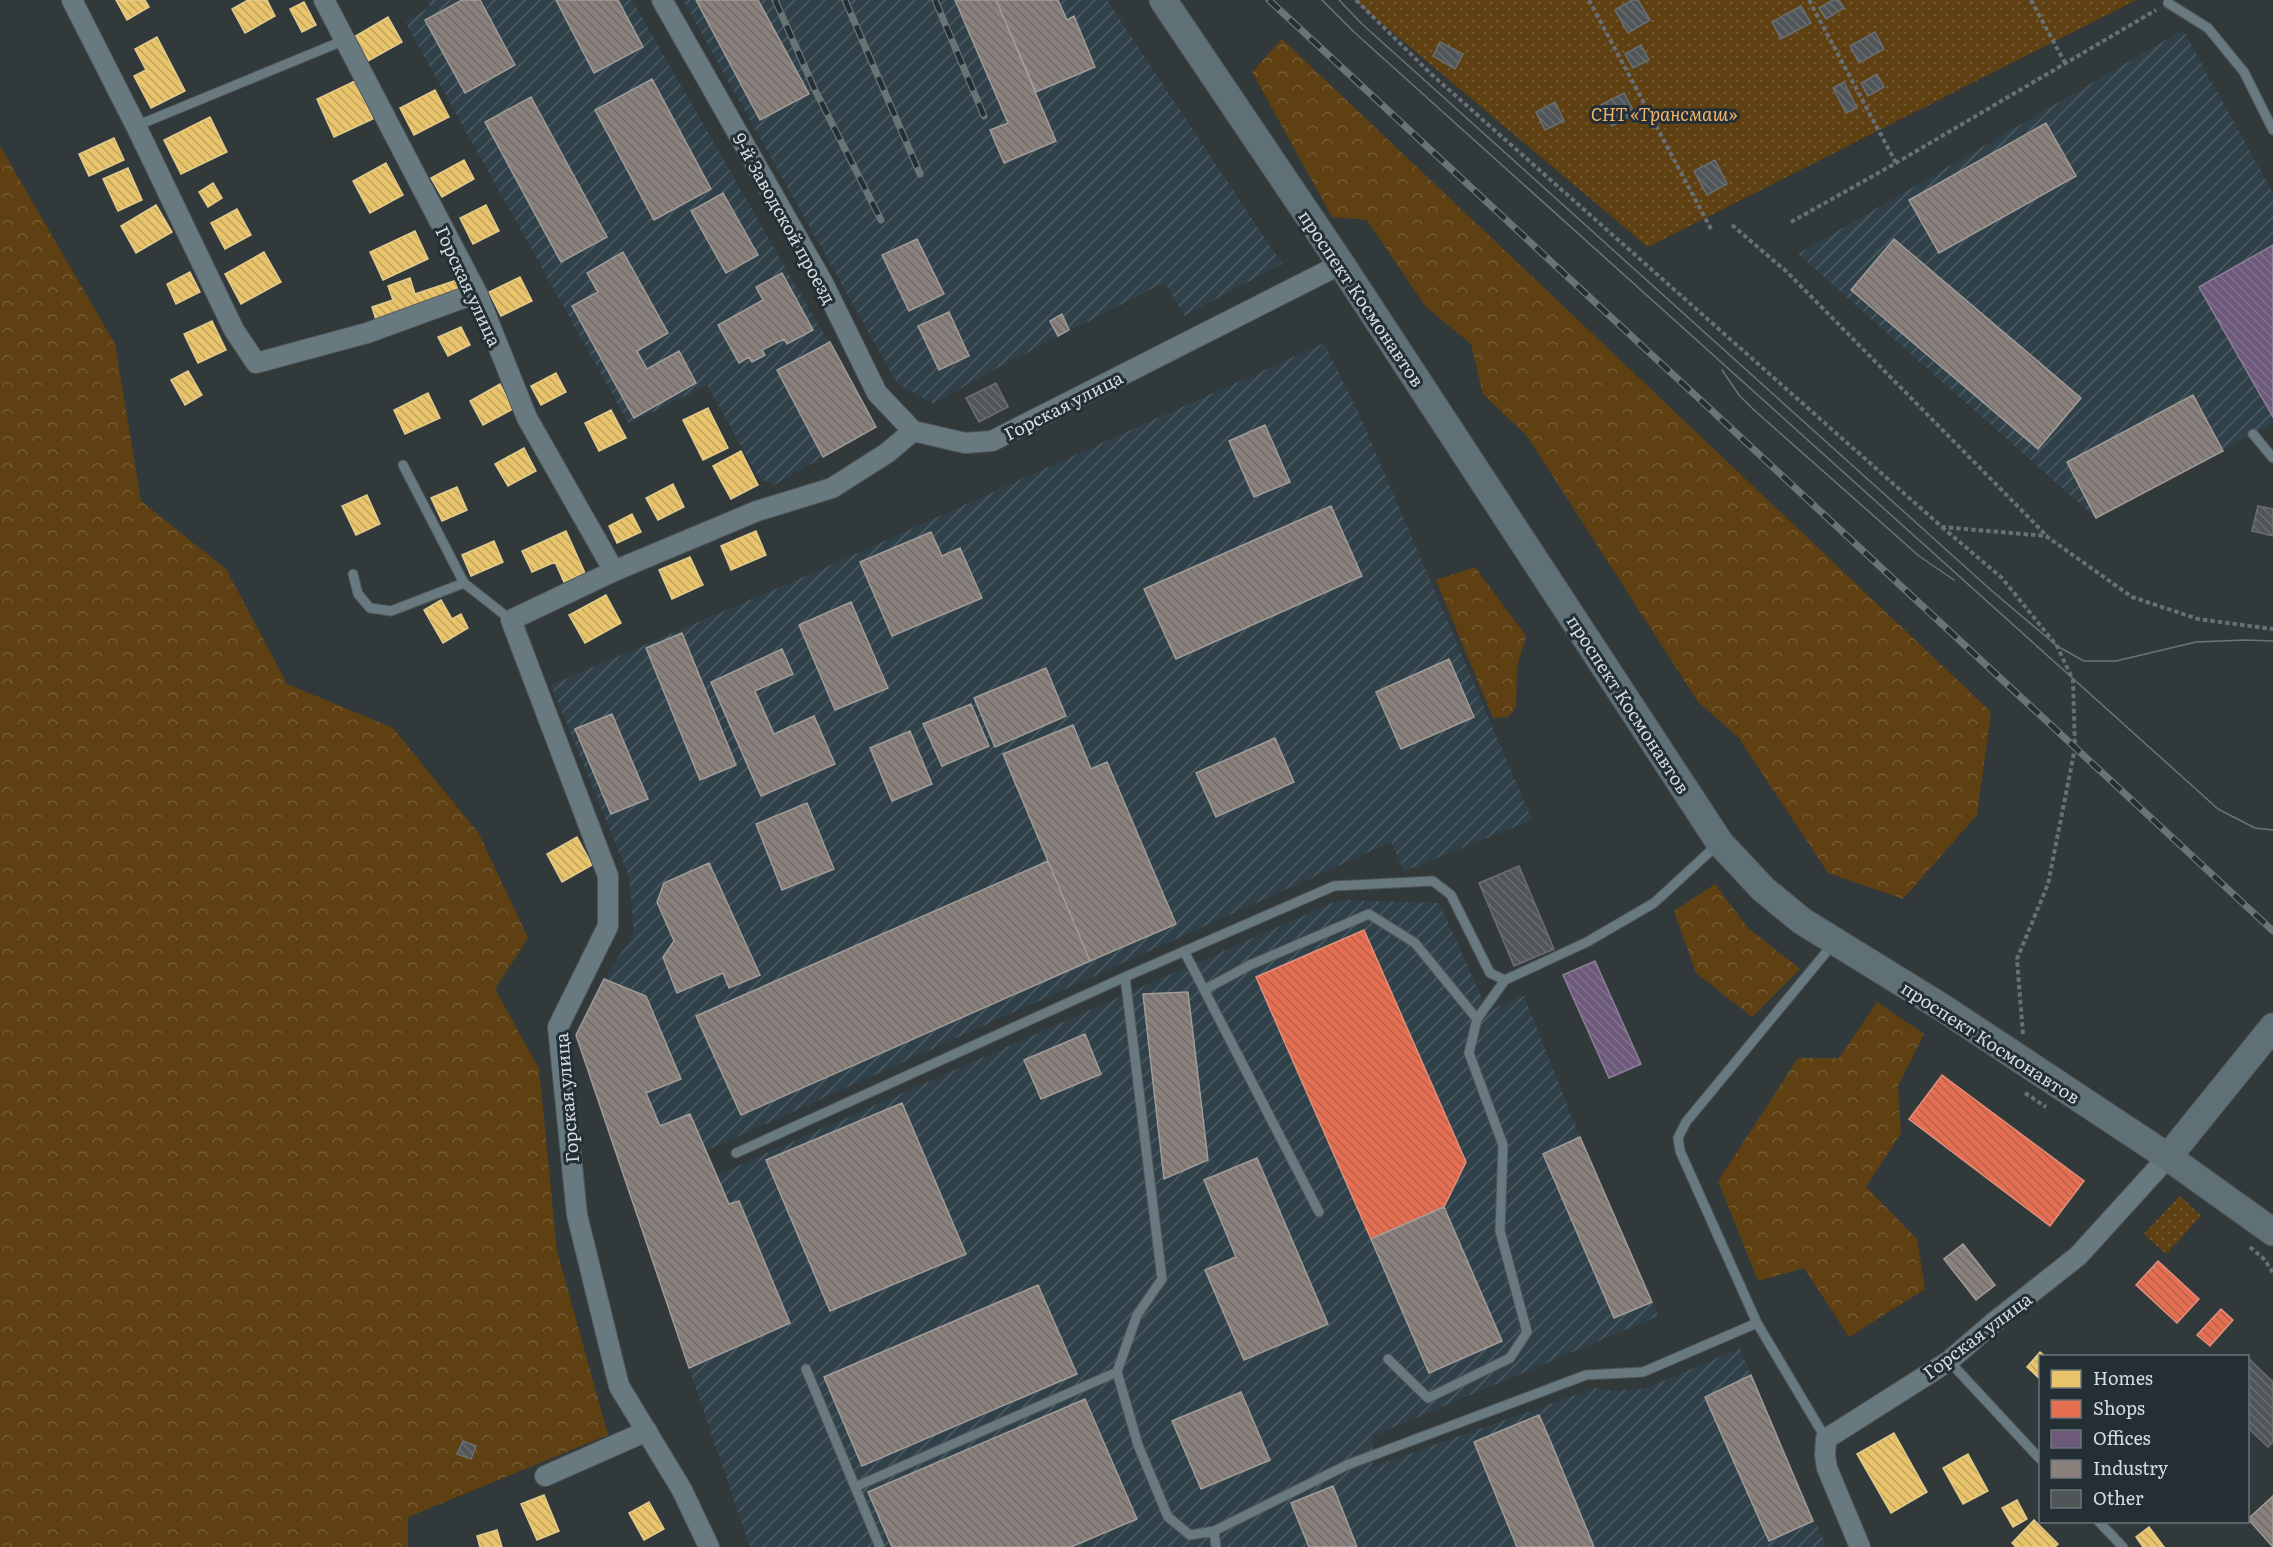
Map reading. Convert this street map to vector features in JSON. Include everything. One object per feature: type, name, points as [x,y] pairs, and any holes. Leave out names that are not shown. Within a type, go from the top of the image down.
[{"type":"main road","name":"проспект Космонавтов","points":[[1163,0],[1341,264],[1720,843],[1763,889],[1802,921],[1943,1008],[2168,1157],[2273,1232]]},
{"type":"main road","points":[[2168,1157],[2270,1036]]},
{"type":"street","points":[[72,0],[136,126],[234,330],[256,363],[367,333],[477,293]]},
{"type":"street","name":"Горская улица","points":[[324,0],[477,293],[527,418],[614,571]]},
{"type":"street","name":"9-й Заводской проезд","points":[[662,0],[823,283],[877,393],[913,431]]},
{"type":"street","name":"Горская улица","points":[[913,431],[965,443],[992,441],[1341,264]]},
{"type":"street","points":[[511,620],[614,571],[757,512],[832,488],[887,453],[913,431]]},
{"type":"street","name":"Горская улица","points":[[511,620],[608,876],[608,926],[558,1027],[577,1215],[619,1386],[682,1490],[709,1547]]},
{"type":"street","name":"Горская улица","points":[[1826,1439],[1949,1361],[2078,1256],[2168,1157]]},
{"type":"street","points":[[545,1476],[647,1431]]},
{"type":"street","points":[[1826,1439],[1827,1468],[1860,1547]]},
{"type":"lane","points":[[2168,3],[2208,28],[2244,72],[2273,130]]},
{"type":"lane","points":[[136,126],[345,40]]},
{"type":"lane","points":[[2253,434],[2273,458]]},
{"type":"lane","points":[[403,465],[464,583],[511,620]]},
{"type":"lane","points":[[353,574],[358,594],[370,608],[391,611],[464,583]]},
{"type":"lane","points":[[1388,1359],[1428,1398],[1510,1358],[1527,1332],[1500,1231],[1503,1145],[1469,1053],[1477,1019],[1505,980],[1587,942],[1654,903],[1720,843]]},
{"type":"lane","points":[[736,1153],[1125,977],[1334,886],[1433,881],[1451,895],[1490,973],[1505,980]]},
{"type":"lane","points":[[1204,990],[1250,965],[1370,914],[1415,944],[1477,1019]]},
{"type":"lane","points":[[1826,1439],[1757,1323],[1680,1151],[1678,1138],[1686,1122],[1834,942]]},
{"type":"lane","points":[[1184,951],[1319,1212]]},
{"type":"lane","points":[[1125,977],[1162,1279],[1137,1315],[1117,1372],[1138,1445],[1168,1516],[1190,1535],[1214,1531],[1347,1465],[1587,1375],[1643,1372],[1757,1323]]},
{"type":"lane","points":[[1949,1361],[2039,1458]]},
{"type":"lane","points":[[806,1369],[880,1547]]},
{"type":"lane","points":[[855,1487],[1117,1372]]},
{"type":"lane","points":[[2101,1523],[2123,1547]]},
{"type":"lane","points":[[1214,1531],[1216,1547]]},
{"type":"path","points":[[1356,0],[1430,73],[2002,578],[2057,646],[2073,680],[2075,748],[2048,884],[2017,959],[2024,1042]]},
{"type":"path","points":[[1588,0],[1711,229]]},
{"type":"path","points":[[1809,0],[1896,163]]},
{"type":"path","points":[[2031,0],[2065,63]]},
{"type":"path","points":[[1791,222],[2168,3]]},
{"type":"path","points":[[1732,225],[1787,272],[2046,536],[2132,597],[2198,619],[2273,629]]},
{"type":"path","points":[[1942,527],[2046,536]]},
{"type":"shaded area","points":[[426,0],[632,0],[830,342],[876,427],[774,485],[759,478],[707,385],[629,424],[405,22],[430,7]]},
{"type":"shaded area","points":[[683,0],[1107,0],[1282,264],[1184,316],[1165,282],[988,373],[934,404],[897,383]]},
{"type":"shaded area","points":[[2183,30],[2273,193],[2273,423],[2096,518],[1798,254]]},
{"type":"shaded area","points":[[1324,343],[1361,418],[1532,820],[1404,871],[1391,842],[706,1151],[690,1115],[660,1126],[646,1093],[681,1078],[646,997],[604,979],[634,934],[629,877],[551,685],[824,568]]},
{"type":"shaded area","points":[[1339,900],[1439,903],[1488,1011],[1524,996],[1580,1137],[1658,1316],[1373,1436],[1372,1467],[1595,1388],[1613,1391],[1644,1389],[1740,1348],[1779,1443],[1827,1547],[750,1547],[689,1368],[790,1323],[740,1201],[729,1204],[717,1175]]},
{"type":"green space","name":"СНТ «Трансмаш»","points":[[1354,0],[2136,0],[1648,247]]},
{"type":"green space","points":[[1282,39],[1991,712],[1977,815],[1903,899],[1828,873],[1738,737],[1698,702],[1527,436],[1483,394],[1471,344],[1425,306],[1367,220],[1332,217],[1252,72]]},
{"type":"green space","points":[[0,146],[115,344],[141,501],[226,569],[287,684],[393,728],[479,834],[528,938],[495,989],[539,1069],[557,1251],[608,1435],[408,1517],[408,1547],[0,1547]]},
{"type":"green space","points":[[1475,567],[1526,636],[1517,667],[1516,707],[1508,717],[1493,718],[1436,580]]},
{"type":"green space","points":[[1715,884],[1748,928],[1800,969],[1752,1017],[1696,973],[1674,911]]},
{"type":"green space","points":[[1877,1002],[1924,1034],[1898,1086],[1901,1133],[1866,1187],[1917,1239],[1925,1289],[1849,1337],[1804,1268],[1758,1281],[1718,1181],[1798,1058],[1839,1058]]},
{"type":"green space","points":[[2180,1196],[2201,1216],[2166,1254],[2144,1234]]},
{"type":"building: Homes","points":[[116,0],[145,0],[149,7],[127,20]]},
{"type":"building: Homes","points":[[248,0],[267,0],[275,16],[245,33],[232,9]]},
{"type":"building: Homes","points":[[304,2],[316,25],[302,32],[290,9]]},
{"type":"building: Homes","points":[[388,17],[402,42],[368,61],[354,37]]},
{"type":"building: Homes","points":[[157,37],[185,91],[151,108],[134,76],[146,70],[135,49]]},
{"type":"building: Homes","points":[[355,81],[373,119],[334,137],[317,99]]},
{"type":"building: Homes","points":[[435,90],[449,117],[414,135],[400,108]]},
{"type":"building: Homes","points":[[210,117],[227,152],[181,174],[164,140]]},
{"type":"building: Homes","points":[[114,138],[124,160],[89,176],[79,154]]},
{"type":"building: Homes","points":[[464,160],[474,179],[442,197],[431,178]]},
{"type":"building: Homes","points":[[386,163],[403,195],[370,213],[353,181]]},
{"type":"building: Homes","points":[[128,168],[142,200],[118,211],[103,179]]},
{"type":"building: Homes","points":[[213,183],[222,198],[208,207],[199,192]]},
{"type":"building: Homes","points":[[156,205],[172,232],[136,253],[121,226]]},
{"type":"building: Homes","points":[[486,205],[499,231],[473,244],[460,218]]},
{"type":"building: Homes","points":[[237,209],[251,235],[225,249],[211,223]]},
{"type":"building: Homes","points":[[415,231],[428,259],[383,280],[370,252]]},
{"type":"building: Homes","points":[[264,252],[281,282],[241,304],[225,274]]},
{"type":"building: Homes","points":[[190,272],[200,292],[176,304],[167,284]]},
{"type":"building: Homes","points":[[520,277],[532,301],[501,316],[489,292]]},
{"type":"building: Homes","points":[[410,278],[415,294],[457,280],[461,295],[377,323],[372,307],[393,300],[388,286]]},
{"type":"building: Homes","points":[[212,321],[226,350],[198,363],[184,334]]},
{"type":"building: Homes","points":[[461,327],[470,345],[448,356],[438,337]]},
{"type":"building: Homes","points":[[188,371],[202,395],[185,405],[171,380]]},
{"type":"building: Homes","points":[[556,373],[566,392],[541,405],[531,386]]},
{"type":"building: Homes","points":[[500,384],[513,409],[483,425],[470,401]]},
{"type":"building: Homes","points":[[428,393],[440,418],[405,434],[394,410]]},
{"type":"building: Homes","points":[[708,408],[728,448],[703,460],[683,420]]},
{"type":"building: Homes","points":[[611,410],[626,438],[599,451],[585,423]]},
{"type":"building: Homes","points":[[524,448],[536,471],[508,486],[495,464]]},
{"type":"building: Homes","points":[[741,451],[758,485],[731,499],[713,466]]},
{"type":"building: Homes","points":[[673,484],[684,507],[658,520],[646,498]]},
{"type":"building: Homes","points":[[457,487],[467,510],[442,521],[431,498]]},
{"type":"building: Homes","points":[[367,495],[380,524],[356,535],[342,506]]},
{"type":"building: Homes","points":[[632,514],[641,532],[617,543],[609,526]]},
{"type":"building: Homes","points":[[566,531],[585,573],[564,582],[555,562],[532,572],[522,551]]},
{"type":"building: Homes","points":[[756,531],[766,555],[731,570],[721,546]]},
{"type":"building: Homes","points":[[494,541],[503,562],[471,576],[462,555]]},
{"type":"building: Homes","points":[[690,557],[703,585],[672,599],[659,570]]},
{"type":"building: Homes","points":[[606,595],[621,623],[585,643],[569,615]]},
{"type":"building: Homes","points":[[441,600],[452,619],[461,614],[468,628],[443,643],[424,610]]},
{"type":"building: Homes","points":[[577,837],[592,865],[562,882],[547,854]]},
{"type":"building: Homes","points":[[2040,1352],[2044,1355],[2039,1355],[2039,1378],[2027,1367]]},
{"type":"building: Homes","points":[[1894,1433],[1927,1492],[1891,1513],[1857,1454]]},
{"type":"building: Homes","points":[[1968,1454],[1988,1491],[1963,1504],[1943,1468]]},
{"type":"building: Homes","points":[[544,1495],[559,1531],[537,1540],[521,1504]]},
{"type":"building: Homes","points":[[2017,1500],[2027,1519],[2013,1527],[2002,1508]]},
{"type":"building: Homes","points":[[649,1502],[664,1529],[644,1540],[629,1513]]},
{"type":"building: Homes","points":[[2034,1520],[2058,1544],[2055,1547],[2016,1547],[2012,1543]]},
{"type":"building: Homes","points":[[2149,1527],[2164,1547],[2143,1547],[2136,1537]]},
{"type":"building: Homes","points":[[497,1530],[502,1547],[480,1547],[477,1536]]},
{"type":"building: Shops","points":[[1364,930],[1466,1162],[1444,1207],[1371,1239],[1256,977]]},
{"type":"building: Shops","points":[[1942,1075],[2084,1181],[2050,1226],[1909,1119]]},
{"type":"building: Shops","points":[[2158,1261],[2199,1299],[2177,1323],[2136,1285]]},
{"type":"building: Shops","points":[[2221,1309],[2233,1320],[2210,1346],[2197,1335]]},
{"type":"building: Offices","points":[[2273,245],[2273,417],[2199,287]]},
{"type":"building: Offices","points":[[1595,961],[1641,1064],[1609,1078],[1563,975]]},
{"type":"building: Industry","points":[[462,0],[480,0],[515,65],[465,93],[425,20]]},
{"type":"building: Industry","points":[[556,0],[618,0],[643,47],[594,73]]},
{"type":"building: Industry","points":[[696,0],[758,0],[809,94],[760,120]]},
{"type":"building: Industry","points":[[955,0],[996,0],[1056,141],[1004,163],[990,130],[1008,123]]},
{"type":"building: Industry","points":[[996,0],[1058,0],[1067,20],[1074,16],[1095,67],[1036,92]]},
{"type":"building: Industry","points":[[652,79],[711,189],[654,220],[595,110]]},
{"type":"building: Industry","points":[[531,97],[607,237],[561,262],[485,122]]},
{"type":"building: Industry","points":[[2046,123],[2076,176],[1939,253],[1909,200]]},
{"type":"building: Industry","points":[[723,193],[758,255],[726,273],[691,211]]},
{"type":"building: Industry","points":[[917,239],[944,294],[909,311],[882,255]]},
{"type":"building: Industry","points":[[1894,239],[2081,398],[2038,449],[1851,290]]},
{"type":"building: Industry","points":[[623,252],[668,333],[637,351],[647,369],[679,351],[696,383],[634,418],[572,306],[598,292],[587,273]]},
{"type":"building: Industry","points":[[782,273],[813,330],[787,344],[784,339],[762,350],[765,355],[752,362],[749,357],[739,363],[718,325],[763,300],[756,287]]},
{"type":"building: Industry","points":[[949,312],[969,356],[939,370],[918,326]]},
{"type":"building: Industry","points":[[1062,314],[1069,330],[1058,336],[1050,321]]},
{"type":"building: Industry","points":[[830,342],[876,427],[823,457],[777,370]]},
{"type":"building: Industry","points":[[2193,395],[2223,451],[2096,518],[2067,462]]},
{"type":"building: Industry","points":[[1265,425],[1290,482],[1254,497],[1229,441]]},
{"type":"building: Industry","points":[[1331,506],[1362,576],[1176,659],[1144,589]]},
{"type":"building: Industry","points":[[931,532],[942,556],[960,548],[982,598],[892,636],[860,562]]},
{"type":"building: Industry","points":[[851,602],[888,688],[835,710],[799,625]]},
{"type":"building: Industry","points":[[682,633],[736,765],[700,780],[646,648]]},
{"type":"building: Industry","points":[[782,649],[793,674],[755,691],[774,734],[814,716],[835,764],[761,796],[711,682]]},
{"type":"building: Industry","points":[[1449,659],[1474,717],[1401,749],[1376,692]]},
{"type":"building: Industry","points":[[1046,668],[1066,716],[995,747],[974,698]]},
{"type":"building: Industry","points":[[971,704],[989,746],[942,766],[923,724]]},
{"type":"building: Industry","points":[[612,714],[648,799],[611,814],[575,729]]},
{"type":"building: Industry","points":[[1073,725],[1091,769],[1107,762],[1176,924],[1090,961],[1003,754]]},
{"type":"building: Industry","points":[[910,731],[932,784],[892,801],[870,748]]},
{"type":"building: Industry","points":[[1275,738],[1294,782],[1216,817],[1196,773]]},
{"type":"building: Industry","points":[[807,803],[834,869],[782,890],[756,824]]},
{"type":"building: Industry","points":[[1048,861],[1090,961],[741,1115],[696,1016]]},
{"type":"building: Industry","points":[[709,863],[760,975],[729,988],[723,973],[677,993],[663,957],[674,941],[657,902],[664,883]]},
{"type":"building: Industry","points":[[604,979],[646,996],[681,1079],[646,1093],[660,1126],[690,1114],[729,1204],[739,1201],[790,1323],[689,1368],[576,1035]]},
{"type":"building: Industry","points":[[1188,992],[1208,1160],[1164,1179],[1143,994]]},
{"type":"building: Industry","points":[[1085,1034],[1101,1074],[1041,1099],[1024,1060]]},
{"type":"building: Industry","points":[[902,1103],[966,1254],[830,1311],[766,1160]]},
{"type":"building: Industry","points":[[1580,1137],[1652,1302],[1614,1318],[1543,1154]]},
{"type":"building: Industry","points":[[1257,1158],[1328,1324],[1244,1360],[1205,1270],[1236,1257],[1204,1180]]},
{"type":"building: Industry","points":[[1444,1207],[1502,1341],[1429,1373],[1371,1239]]},
{"type":"building: Industry","points":[[1963,1244],[1995,1285],[1976,1300],[1944,1259]]},
{"type":"building: Industry","points":[[1038,1285],[1077,1374],[862,1466],[824,1377]]},
{"type":"building: Industry","points":[[1751,1375],[1813,1521],[1769,1541],[1705,1397]]},
{"type":"building: Industry","points":[[1241,1392],[1270,1460],[1201,1489],[1172,1421]]},
{"type":"building: Industry","points":[[1085,1399],[1137,1519],[1071,1547],[892,1547],[868,1492]]},
{"type":"building: Industry","points":[[1539,1415],[1594,1547],[1517,1547],[1474,1442]]},
{"type":"building: Industry","points":[[1333,1486],[1357,1547],[1309,1547],[1291,1503]]},
{"type":"building: Industry","points":[[2273,1496],[2273,1547],[2249,1520]]},
{"type":"building: Other","points":[[1632,0],[1638,0],[1650,20],[1628,33],[1615,10]]},
{"type":"building: Other","points":[[1833,0],[1839,0],[1844,8],[1826,19],[1819,8]]},
{"type":"building: Other","points":[[1801,6],[1811,23],[1781,39],[1772,22]]},
{"type":"building: Other","points":[[1875,32],[1884,49],[1859,63],[1850,46]]},
{"type":"building: Other","points":[[1440,42],[1463,54],[1455,69],[1433,56]]},
{"type":"building: Other","points":[[1641,45],[1649,60],[1633,68],[1625,54]]},
{"type":"building: Other","points":[[1877,74],[1884,87],[1868,96],[1861,83]]},
{"type":"building: Other","points":[[1844,82],[1857,108],[1846,113],[1833,88]]},
{"type":"building: Other","points":[[1624,93],[1635,114],[1612,126],[1601,105]]},
{"type":"building: Other","points":[[1555,102],[1564,121],[1545,130],[1536,112]]},
{"type":"building: Other","points":[[1715,160],[1727,184],[1707,195],[1694,171]]},
{"type":"building: Other","points":[[996,383],[1008,407],[979,422],[966,398]]},
{"type":"building: Other","points":[[2258,506],[2273,509],[2273,536],[2252,531]]},
{"type":"building: Other","points":[[1519,866],[1554,949],[1514,966],[1479,883]]},
{"type":"building: Other","points":[[2249,1359],[2273,1382],[2273,1442],[2268,1447],[2249,1429]]},
{"type":"building: Other","points":[[463,1441],[476,1446],[471,1459],[457,1454]]},
{"type":"tram line","points":[[1322,0],[1354,32],[2218,809],[2255,828],[2273,830]]},
{"type":"tram line","points":[[1339,0],[1362,24],[1992,591],[2057,646],[2084,661],[2116,661],[2196,642],[2273,641]]},
{"type":"tram line","points":[[1722,370],[1739,395],[1753,409],[1919,556],[1954,580]]},
{"type":"railway","points":[[775,0],[815,90],[881,220]]},
{"type":"railway","points":[[845,0],[920,174]]},
{"type":"railway","points":[[935,0],[984,116]]},
{"type":"railway","points":[[1269,0],[2273,931]]}]
